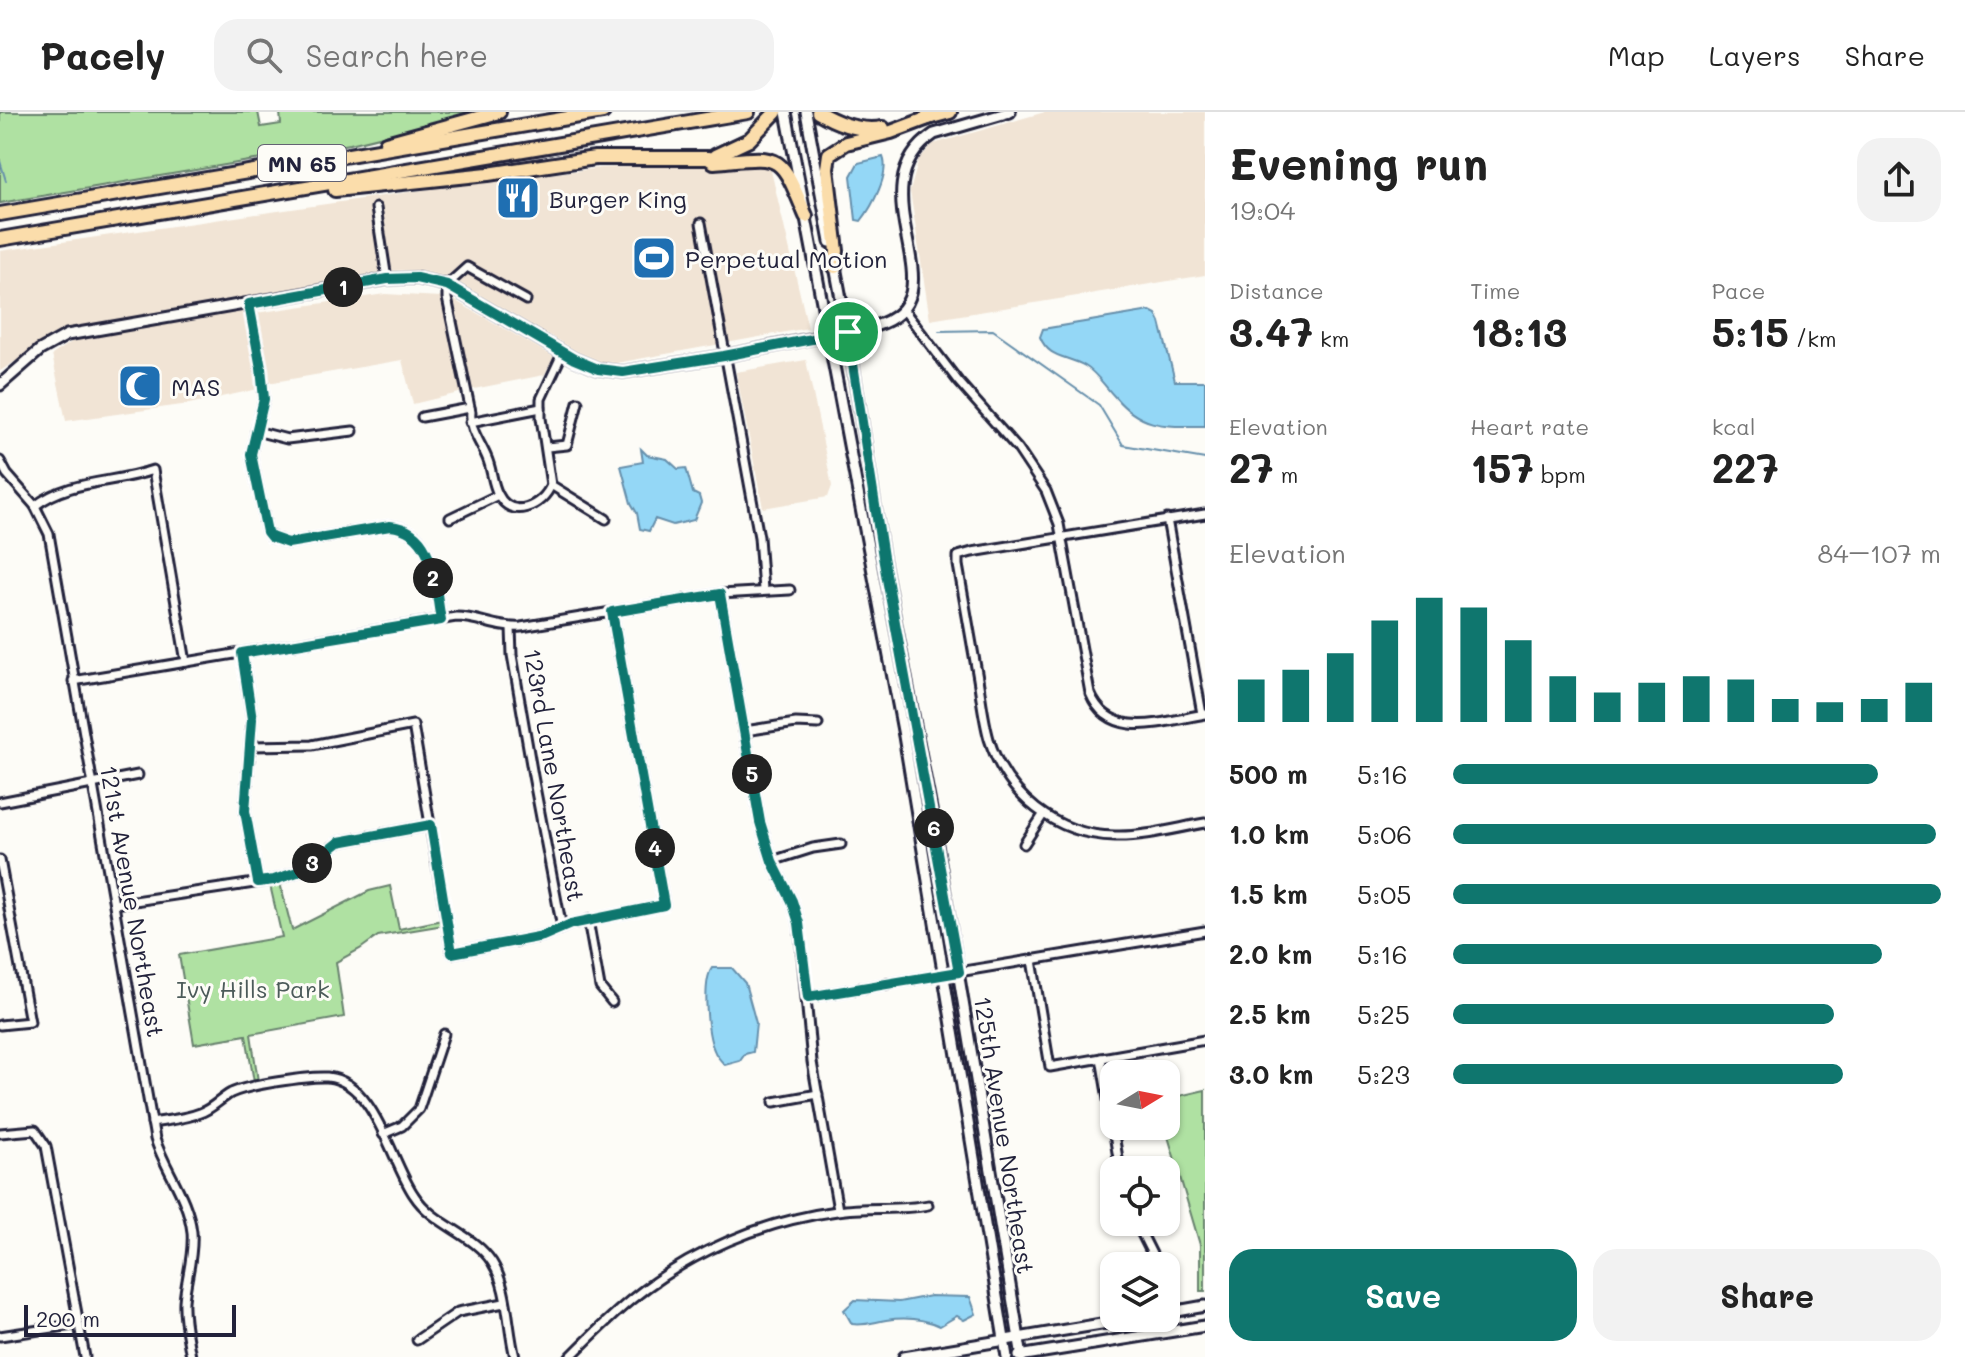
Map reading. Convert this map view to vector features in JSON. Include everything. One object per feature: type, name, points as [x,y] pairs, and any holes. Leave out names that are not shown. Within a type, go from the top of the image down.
[{"type":"highway","points":[[344,156],[499,112]]},
{"type":"highway","name":"MN 65","points":[[0,214],[603,112]]},
{"type":"highway","name":"MN 65","points":[[0,239],[748,112]]},
{"type":"highway","points":[[272,193],[307,193],[488,174],[595,158],[708,158],[737,148],[776,112]]},
{"type":"highway","points":[[810,115],[863,129],[890,127],[950,112]]},
{"type":"highway","points":[[835,267],[837,251],[827,168],[829,154],[846,143],[891,132],[931,117]]},
{"type":"highway","points":[[708,158],[714,162],[766,158],[777,162],[790,180],[806,216]]},
{"type":"main road","points":[[0,385],[40,350],[67,335],[387,279],[416,278],[447,285],[563,352],[598,369],[623,372],[724,356],[881,324],[903,309],[913,284],[900,191],[908,159],[934,134],[1010,112]]},
{"type":"main road","name":"125th Avenue Northeast","points":[[810,115],[959,972],[1018,1338],[1016,1357]]},
{"type":"main road","name":"125th Avenue Northeast","points":[[789,118],[904,736],[1004,1340],[1016,1357]]},
{"type":"main road","points":[[1180,1311],[1205,1306]]},
{"type":"main road","points":[[904,1357],[1100,1324]]},
{"type":"main road","points":[[1016,1357],[1205,1326]]},
{"type":"street","points":[[376,208],[387,279]]},
{"type":"street","points":[[701,223],[759,537],[763,590]]},
{"type":"street","points":[[526,300],[467,267],[447,285],[470,422],[488,459],[498,495],[506,504],[520,509],[531,507],[544,497],[551,485],[541,408],[544,391],[563,352]]},
{"type":"street","points":[[249,304],[264,399],[251,454],[264,525],[271,537],[288,543],[390,526],[413,532],[428,553],[441,620]]},
{"type":"street","points":[[903,309],[1029,465],[1054,508],[1090,693],[1095,705],[1106,717],[1125,725],[1204,714],[1167,519]]},
{"type":"street","points":[[547,447],[567,445],[578,402]]},
{"type":"street","points":[[422,417],[470,408]]},
{"type":"street","points":[[470,422],[541,408]]},
{"type":"street","points":[[256,431],[287,439],[353,431]]},
{"type":"street","name":"121st Avenue Northeast","points":[[0,461],[7,474],[35,506],[52,548],[152,1123],[164,1163],[185,1202],[192,1231],[191,1260],[183,1306],[191,1357]]},
{"type":"street","points":[[35,506],[47,496],[69,487],[153,470],[186,662]]},
{"type":"street","points":[[551,485],[606,519]]},
{"type":"street","points":[[450,518],[498,495]]},
{"type":"street","points":[[1205,514],[958,556],[989,738],[1000,766],[1015,789],[1043,815],[1076,830],[1117,836],[1205,823]]},
{"type":"street","points":[[73,681],[441,620],[467,617],[511,628],[720,594],[790,590]]},
{"type":"street","points":[[720,594],[760,822],[772,861],[799,923],[808,997],[807,1020],[838,1210]]},
{"type":"street","points":[[251,746],[312,745],[413,725],[452,953],[543,936],[588,920],[664,905],[612,612]]},
{"type":"street","name":"123rd Lane Northeast","points":[[511,628],[512,655],[530,761],[562,928]]},
{"type":"street","points":[[242,653],[252,719],[245,811],[258,882]]},
{"type":"street","points":[[745,731],[796,723],[818,724]]},
{"type":"street","points":[[0,802],[138,775]]},
{"type":"street","points":[[1024,844],[1043,815]]},
{"type":"street","points":[[115,904],[274,880],[303,870],[339,842],[431,825]]},
{"type":"street","points":[[772,861],[813,848],[841,844]]},
{"type":"street","points":[[0,860],[30,1022],[0,1025]]},
{"type":"street","name":"123rd Lane Northeast","points":[[588,920],[600,987],[612,1002]]},
{"type":"street","points":[[808,997],[1205,931]]},
{"type":"street","points":[[1032,960],[1050,1067],[1205,1040]]},
{"type":"street","points":[[383,1134],[402,1126],[419,1109],[444,1034]]},
{"type":"street","points":[[1101,1058],[1118,1156]]},
{"type":"street","points":[[152,1123],[199,1114],[231,1093],[256,1086],[328,1077],[347,1084],[367,1104],[415,1198],[432,1216],[478,1247],[493,1263],[501,1283],[515,1357]]},
{"type":"street","points":[[774,1102],[818,1094]]},
{"type":"street","points":[[0,1133],[36,1132],[46,1146],[85,1357]]},
{"type":"street","points":[[570,1357],[632,1298],[687,1262],[755,1231],[838,1210],[928,1205]]},
{"type":"street","points":[[417,1340],[458,1312],[504,1303]]},
{"type":"street","points":[[0,1336],[79,1324]]},
{"type":"shaded area","points":[[1045,112],[1205,112],[1205,275],[930,320],[910,191],[919,159],[933,144]]},
{"type":"shaded area","points":[[769,162],[808,328],[600,366],[447,281],[382,274],[177,309],[61,333],[0,371],[0,251],[472,183],[601,168]]},
{"type":"shaded area","points":[[385,294],[441,297],[463,392],[413,404],[402,360],[268,383],[256,313]]},
{"type":"shaded area","points":[[454,300],[555,357],[544,375],[469,390]]},
{"type":"shaded area","points":[[244,311],[258,389],[189,404],[66,421],[52,355],[73,341]]},
{"type":"shaded area","points":[[806,360],[832,486],[828,497],[763,508],[736,372]]},
{"type":"green space","points":[[0,112],[258,112],[261,127],[281,124],[280,112],[482,112],[350,144],[0,203]]},
{"type":"green space","name":"Ivy Hills Park","points":[[280,883],[292,930],[369,891],[390,886],[399,929],[442,920],[444,925],[378,936],[336,962],[344,1017],[251,1034],[258,1081],[254,1082],[246,1035],[194,1044],[179,955],[282,937],[270,885]]},
{"type":"green space","points":[[1205,1090],[1205,1291],[1200,1291],[1200,1245],[1180,1177],[1180,1156],[1174,1156],[1169,1140],[1180,1140],[1180,1096]]},
{"type":"water","points":[[883,157],[885,164],[879,190],[861,221],[856,220],[851,176],[858,163]]},
{"type":"water","points":[[1150,311],[1156,314],[1160,322],[1175,381],[1205,381],[1205,426],[1156,424],[1135,415],[1089,369],[1053,353],[1040,337],[1043,329]]},
{"type":"water","points":[[641,449],[647,455],[667,459],[678,469],[686,468],[693,493],[699,496],[701,503],[694,520],[673,525],[655,519],[649,531],[640,529],[621,466],[643,462]]},
{"type":"water","points":[[712,968],[732,968],[745,983],[756,1023],[753,1052],[745,1054],[740,1061],[725,1065],[714,1050],[708,1021],[706,996]]},
{"type":"water","points":[[930,1296],[970,1297],[976,1314],[964,1320],[957,1316],[940,1326],[907,1318],[852,1324],[844,1310],[855,1300],[899,1302]]},
{"type":"waterway","points":[[0,161],[6,181]]},
{"type":"waterway","points":[[939,331],[993,330],[1099,405],[1123,445],[1205,459]]},
{"type":"place","name":"Burger King","points":[[518,198]]},
{"type":"place","name":"Perpetual Motion","points":[[654,258]]},
{"type":"place","name":"MAS","points":[[140,386]]},
{"type":"route","points":[[416,278],[447,285],[574,359],[598,369],[623,372],[848,332],[883,557],[959,972],[808,997],[799,923],[768,851],[760,822],[720,594],[612,612],[664,905],[571,924],[543,936],[452,953],[431,825],[339,842],[303,870],[258,882],[245,811],[252,719],[242,653],[441,620],[428,553],[419,538],[406,528],[390,526],[288,543],[278,541],[267,532],[251,454],[264,399],[249,304],[387,279],[416,278]]}]
